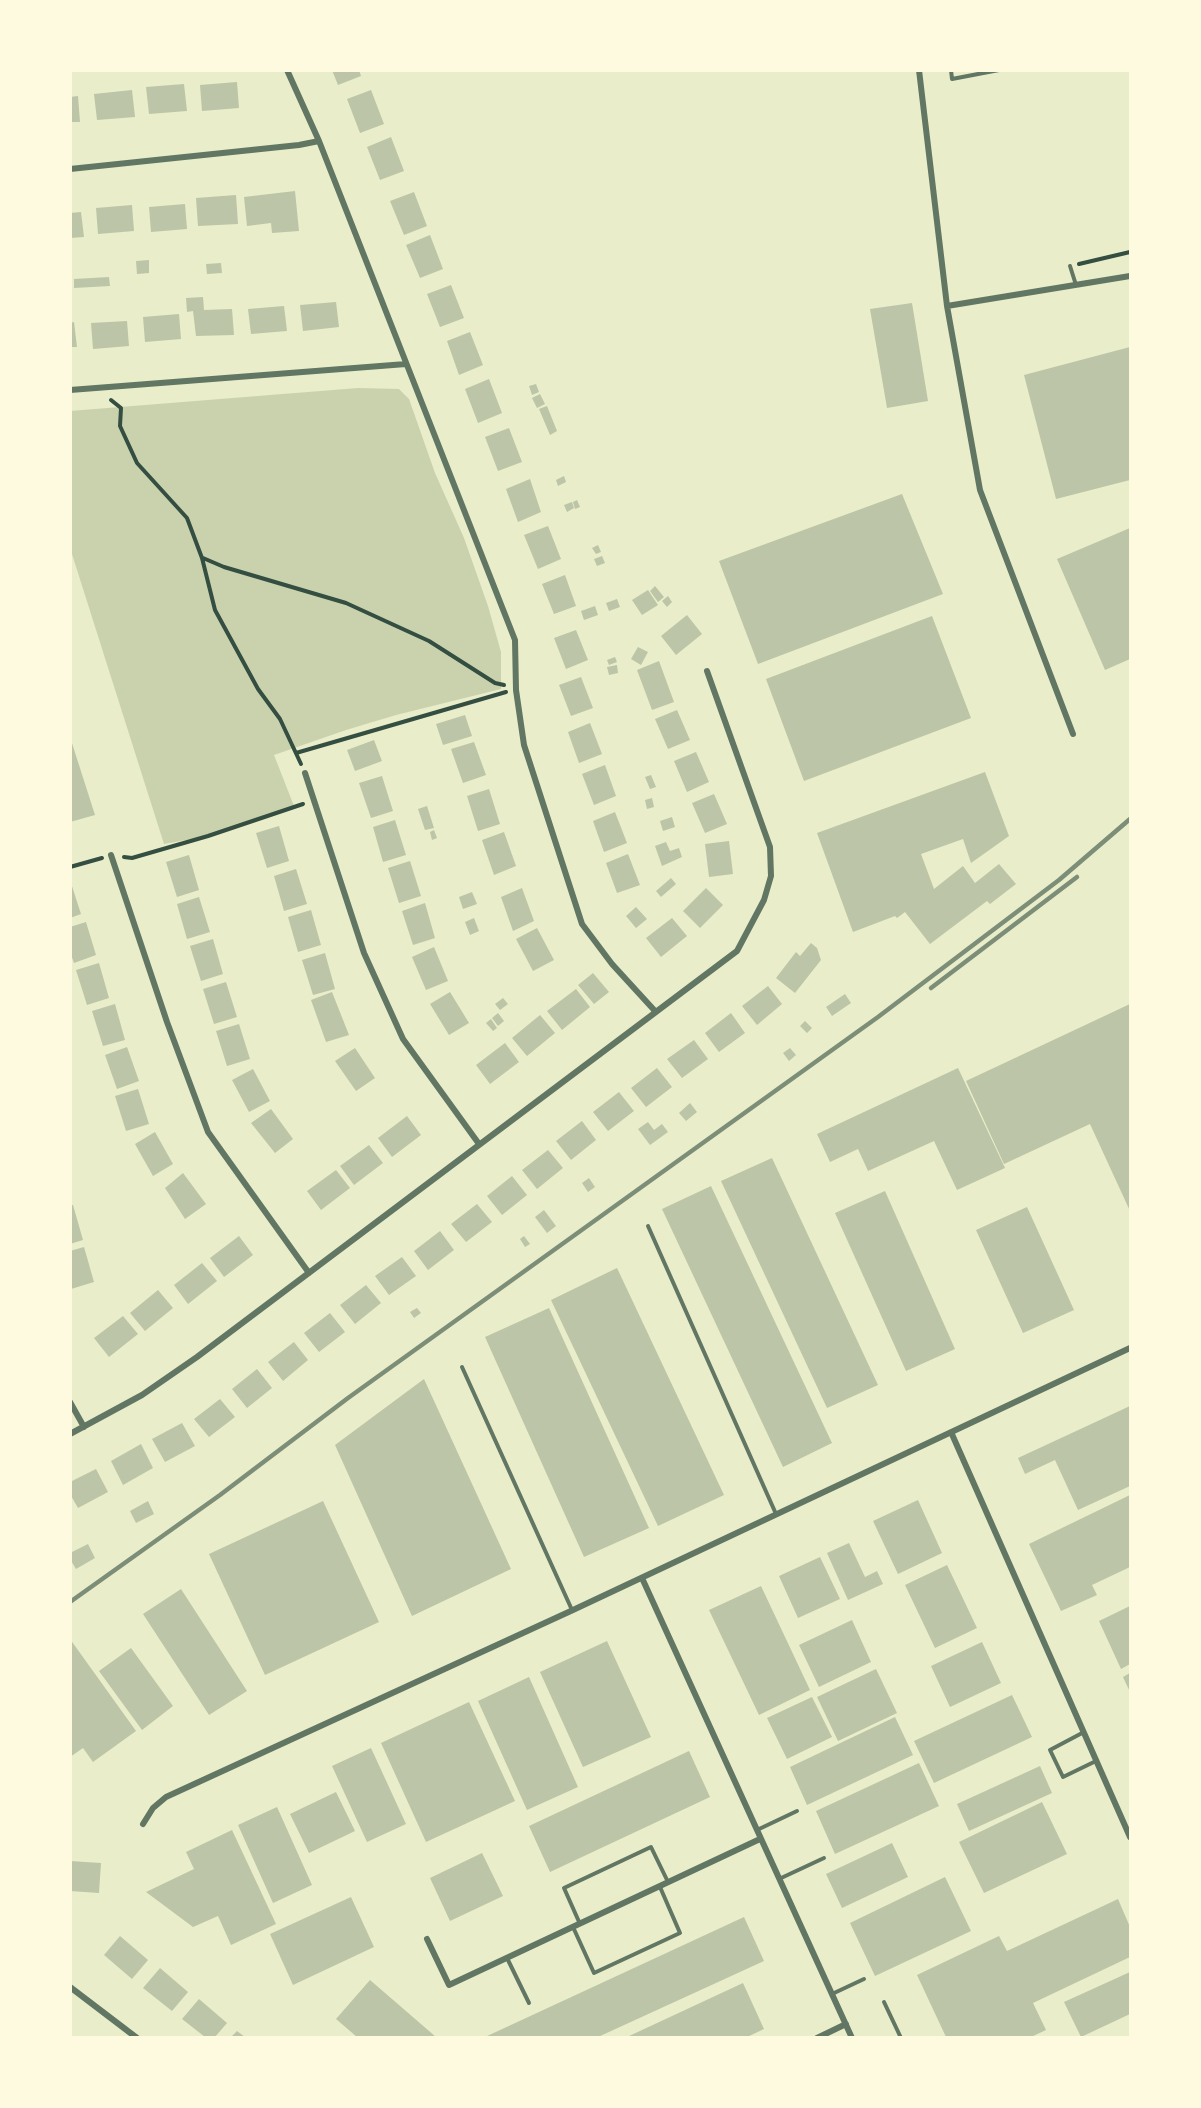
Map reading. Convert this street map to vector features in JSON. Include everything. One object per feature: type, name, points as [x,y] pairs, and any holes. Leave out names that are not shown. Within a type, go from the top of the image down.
[{"type":"street","points":[[287,70],[319,141],[515,640],[516,690],[524,745],[582,924],[612,964],[655,1011]]},
{"type":"street","points":[[919,70],[947,306],[980,490],[1073,734]]},
{"type":"street","points":[[70,169],[319,141]]},
{"type":"street","points":[[947,306],[1131,276]]},
{"type":"street","points":[[70,390],[99,390],[406,364]]},
{"type":"street","points":[[70,1434],[142,1395],[178,1370],[737,951],[764,900],[771,876],[770,847],[707,671]]},
{"type":"street","points":[[305,773],[364,953],[403,1039],[479,1143]]},
{"type":"street","points":[[111,855],[166,1022],[208,1132],[309,1273]]},
{"type":"street","points":[[143,1824],[153,1808],[166,1797],[642,1578],[1131,1348]]},
{"type":"street","points":[[70,1402],[84,1427]]},
{"type":"street","points":[[951,1432],[1131,1837]]},
{"type":"street","points":[[642,1578],[852,2037]]},
{"type":"street","points":[[427,1939],[449,1985],[760,1839]]},
{"type":"street","points":[[70,1987],[137,2037]]},
{"type":"street","points":[[817,2037],[846,2024]]},
{"type":"lane","points":[[951,70],[952,79],[999,70]]},
{"type":"lane","points":[[1070,266],[1076,286]]},
{"type":"lane","points":[[648,1226],[776,1515]]},
{"type":"lane","points":[[462,1367],[573,1610]]},
{"type":"lane","points":[[1084,1732],[1050,1750],[1063,1777],[1097,1761]]},
{"type":"lane","points":[[756,1831],[797,1811]]},
{"type":"lane","points":[[580,1924],[564,1888],[651,1847],[668,1883]]},
{"type":"lane","points":[[778,1879],[824,1858]]},
{"type":"lane","points":[[573,1927],[594,1973],[680,1934],[660,1887]]},
{"type":"lane","points":[[507,1958],[529,2003]]},
{"type":"lane","points":[[832,1995],[864,1979]]},
{"type":"lane","points":[[884,2001],[900,2037]]},
{"type":"path","points":[[1070,266],[1131,252]]},
{"type":"path","points":[[99,390],[121,408],[120,426],[137,463],[187,518],[202,558],[215,610],[258,689],[280,719],[296,753],[516,690]]},
{"type":"path","points":[[202,558],[224,567],[346,603],[429,641],[495,683],[516,690]]},
{"type":"path","points":[[70,867],[111,855],[132,858],[208,836],[294,806],[315,802]]},
{"type":"green space","points":[[358,388],[399,389],[409,399],[435,473],[464,538],[488,606],[501,652],[501,689],[396,715],[274,755],[294,806],[208,836],[164,844],[71,551],[70,411]]},
{"type":"building","points":[[332,70],[359,70],[361,76],[338,85]]},
{"type":"building","points":[[237,82],[239,108],[202,111],[200,85]]},
{"type":"building","points":[[184,84],[187,111],[149,114],[146,87]]},
{"type":"building","points":[[132,90],[135,117],[97,120],[94,94]]},
{"type":"building","points":[[371,90],[384,124],[360,133],[347,99]]},
{"type":"building","points":[[78,96],[80,122],[70,122],[70,97]]},
{"type":"building","points":[[391,137],[404,171],[380,180],[367,147]]},
{"type":"building","points":[[295,191],[299,231],[272,233],[271,223],[247,226],[244,197]]},
{"type":"building","points":[[414,192],[427,226],[404,235],[390,201]]},
{"type":"building","points":[[236,195],[238,224],[198,226],[196,198]]},
{"type":"building","points":[[185,204],[187,229],[151,232],[149,207]]},
{"type":"building","points":[[132,205],[134,231],[98,234],[96,208]]},
{"type":"building","points":[[81,212],[84,237],[70,238],[70,213]]},
{"type":"building","points":[[430,235],[443,269],[420,278],[406,245]]},
{"type":"building","points":[[149,260],[149,273],[137,274],[136,261]]},
{"type":"building","points":[[221,263],[222,273],[207,274],[206,264]]},
{"type":"building","points":[[109,277],[110,286],[74,288],[74,279]]},
{"type":"building","points":[[451,285],[464,318],[440,327],[427,294]]},
{"type":"building","points":[[203,297],[204,310],[232,309],[234,335],[196,336],[193,311],[187,312],[186,298]]},
{"type":"building","points":[[336,302],[339,327],[303,331],[300,305]]},
{"type":"building","points":[[912,303],[928,401],[887,408],[870,309]]},
{"type":"building","points":[[284,306],[287,331],[251,334],[248,309]]},
{"type":"building","points":[[179,314],[181,339],[145,342],[143,317]]},
{"type":"building","points":[[127,321],[129,346],[93,349],[91,323]]},
{"type":"building","points":[[74,322],[77,347],[70,347],[70,323]]},
{"type":"building","points":[[470,332],[483,365],[459,375],[447,341]]},
{"type":"building","points":[[1130,347],[1130,480],[1056,499],[1024,375]]},
{"type":"building","points":[[489,379],[502,413],[478,423],[465,389]]},
{"type":"building","points":[[536,384],[539,392],[532,395],[529,386]]},
{"type":"building","points":[[540,394],[545,404],[537,408],[532,398]]},
{"type":"building","points":[[547,406],[557,431],[550,435],[539,409]]},
{"type":"building","points":[[509,428],[522,462],[498,471],[485,437]]},
{"type":"building","points":[[564,476],[566,482],[558,486],[556,480]]},
{"type":"building","points":[[530,479],[541,512],[518,522],[506,489]]},
{"type":"building","points":[[902,494],[943,594],[758,664],[719,561]]},
{"type":"building","points":[[577,500],[580,507],[575,509],[573,502]]},
{"type":"building","points":[[572,502],[574,508],[567,512],[564,505]]},
{"type":"building","points":[[548,526],[561,559],[538,569],[524,535]]},
{"type":"building","points":[[1130,528],[1130,659],[1105,670],[1057,559]]},
{"type":"building","points":[[598,545],[601,552],[596,554],[592,548]]},
{"type":"building","points":[[602,556],[605,563],[597,566],[594,559]]},
{"type":"building","points":[[565,575],[576,606],[554,614],[542,584]]},
{"type":"building","points":[[655,586],[664,597],[658,602],[650,591]]},
{"type":"building","points":[[648,590],[658,605],[642,615],[632,600]]},
{"type":"building","points":[[668,596],[672,602],[667,607],[662,601]]},
{"type":"building","points":[[617,599],[620,607],[609,611],[606,603]]},
{"type":"building","points":[[595,606],[598,615],[584,620],[581,611]]},
{"type":"building","points":[[687,615],[702,634],[676,655],[661,636]]},
{"type":"building","points":[[932,616],[971,718],[804,781],[766,679]]},
{"type":"building","points":[[576,630],[588,660],[566,669],[554,638]]},
{"type":"building","points":[[638,647],[648,652],[641,665],[631,659]]},
{"type":"building","points":[[615,657],[617,662],[609,665],[607,660]]},
{"type":"building","points":[[659,661],[674,702],[652,710],[637,670]]},
{"type":"building","points":[[617,665],[618,673],[609,675],[607,667]]},
{"type":"building","points":[[581,677],[593,708],[571,716],[559,685]]},
{"type":"building","points":[[677,710],[690,740],[668,749],[655,719]]},
{"type":"building","points":[[465,715],[472,736],[443,745],[436,724]]},
{"type":"building","points":[[590,723],[602,754],[579,763],[568,732]]},
{"type":"building","points":[[70,737],[95,815],[70,822]]},
{"type":"building","points":[[374,740],[382,761],[355,771],[347,750]]},
{"type":"building","points":[[474,742],[486,775],[463,783],[451,749]]},
{"type":"building","points":[[696,752],[709,782],[687,792],[674,761]]},
{"type":"building","points":[[605,765],[616,796],[594,805],[582,774]]},
{"type":"building","points":[[985,772],[1009,836],[971,863],[963,839],[921,854],[934,889],[963,866],[975,883],[999,864],[1016,884],[990,904],[987,901],[930,944],[905,912],[897,918],[895,916],[853,932],[817,833]]},
{"type":"building","points":[[651,775],[656,787],[650,789],[645,777]]},
{"type":"building","points":[[382,776],[393,811],[371,818],[359,783]]},
{"type":"building","points":[[489,789],[500,824],[478,831],[467,796]]},
{"type":"building","points":[[714,794],[727,824],[705,833],[692,803]]},
{"type":"building","points":[[652,798],[654,807],[647,809],[645,800]]},
{"type":"building","points":[[427,806],[434,828],[425,830],[418,809]]},
{"type":"building","points":[[615,812],[627,843],[604,852],[593,821]]},
{"type":"building","points":[[672,817],[675,827],[663,831],[660,821]]},
{"type":"building","points":[[395,820],[406,855],[383,862],[373,827]]},
{"type":"building","points":[[279,826],[289,861],[267,868],[256,833]]},
{"type":"building","points":[[434,830],[437,838],[432,840],[430,832]]},
{"type":"building","points":[[504,832],[516,866],[494,875],[482,840]]},
{"type":"building","points":[[729,841],[733,874],[709,877],[705,844]]},
{"type":"building","points":[[666,842],[670,851],[679,848],[682,857],[662,866],[655,846]]},
{"type":"building","points":[[628,854],[640,885],[617,893],[606,863]]},
{"type":"building","points":[[189,855],[199,890],[177,897],[166,862]]},
{"type":"building","points":[[410,861],[421,896],[399,903],[388,868]]},
{"type":"building","points":[[296,869],[307,904],[284,911],[274,876]]},
{"type":"building","points":[[671,878],[676,884],[661,897],[656,891]]},
{"type":"building","points":[[70,880],[81,914],[70,918]]},
{"type":"building","points":[[522,888],[534,921],[513,931],[501,897]]},
{"type":"building","points":[[706,888],[723,905],[700,928],[683,911]]},
{"type":"building","points":[[472,892],[477,904],[463,909],[459,897]]},
{"type":"building","points":[[199,897],[210,932],[187,939],[177,904]]},
{"type":"building","points":[[425,903],[435,938],[413,945],[402,911]]},
{"type":"building","points":[[636,907],[647,919],[636,928],[626,916]]},
{"type":"building","points":[[311,910],[321,945],[298,952],[288,917]]},
{"type":"building","points":[[474,918],[479,931],[470,935],[465,922]]},
{"type":"building","points":[[672,918],[687,936],[661,957],[646,938]]},
{"type":"building","points":[[86,922],[96,955],[74,963],[70,952],[70,927]]},
{"type":"building","points":[[537,928],[554,960],[533,971],[516,939]]},
{"type":"building","points":[[213,939],[223,974],[201,981],[190,946]]},
{"type":"building","points":[[811,943],[817,948],[821,960],[795,993],[776,978],[796,952],[800,956]]},
{"type":"building","points":[[434,947],[448,981],[426,990],[412,957]]},
{"type":"building","points":[[325,953],[335,989],[313,995],[302,960]]},
{"type":"building","points":[[99,963],[109,998],[87,1005],[76,970]]},
{"type":"building","points":[[593,973],[609,992],[594,1004],[578,985]]},
{"type":"building","points":[[226,982],[237,1017],[214,1024],[203,989]]},
{"type":"building","points":[[768,986],[782,1004],[757,1025],[742,1006]]},
{"type":"building","points":[[576,989],[590,1007],[562,1030],[547,1011]]},
{"type":"building","points":[[332,992],[349,1035],[326,1042],[311,1000]]},
{"type":"building","points":[[450,992],[469,1023],[449,1035],[430,1004]]},
{"type":"building","points":[[845,994],[851,1003],[832,1016],[826,1007]]},
{"type":"building","points":[[503,998],[508,1004],[500,1010],[495,1004]]},
{"type":"building","points":[[115,1004],[125,1040],[103,1046],[92,1011]]},
{"type":"building","points":[[1130,1004],[1130,1211],[1090,1124],[1004,1164],[966,1081]]},
{"type":"building","points":[[498,1013],[504,1021],[498,1026],[492,1018]]},
{"type":"building","points":[[731,1013],[745,1033],[719,1052],[705,1033]]},
{"type":"building","points":[[540,1015],[555,1033],[527,1056],[512,1038]]},
{"type":"building","points":[[491,1019],[497,1028],[493,1031],[486,1023]]},
{"type":"building","points":[[805,1021],[812,1028],[807,1033],[800,1026]]},
{"type":"building","points":[[239,1024],[250,1059],[227,1066],[216,1031]]},
{"type":"building","points":[[694,1040],[708,1059],[682,1078],[667,1059]]},
{"type":"building","points":[[505,1043],[519,1062],[490,1084],[476,1065]]},
{"type":"building","points":[[127,1047],[139,1081],[117,1089],[105,1055]]},
{"type":"building","points":[[355,1048],[375,1078],[356,1091],[335,1061]]},
{"type":"building","points":[[790,1048],[796,1055],[789,1061],[783,1053]]},
{"type":"building","points":[[657,1068],[672,1087],[646,1107],[631,1088]]},
{"type":"building","points":[[958,1068],[1005,1168],[957,1190],[934,1141],[868,1171],[858,1149],[830,1162],[817,1134]]},
{"type":"building","points":[[253,1069],[270,1101],[249,1112],[232,1080]]},
{"type":"building","points":[[138,1089],[149,1124],[126,1131],[115,1096]]},
{"type":"building","points":[[619,1092],[634,1111],[608,1131],[593,1112]]},
{"type":"building","points":[[690,1103],[697,1112],[686,1121],[679,1113]]},
{"type":"building","points":[[271,1109],[293,1139],[275,1153],[251,1123]]},
{"type":"building","points":[[407,1116],[421,1135],[392,1157],[378,1138]]},
{"type":"building","points":[[582,1121],[596,1140],[571,1160],[556,1141]]},
{"type":"building","points":[[648,1122],[654,1130],[662,1124],[668,1132],[650,1145],[638,1129]]},
{"type":"building","points":[[155,1132],[173,1164],[153,1176],[135,1144]]},
{"type":"building","points":[[369,1145],[383,1163],[354,1185],[340,1166]]},
{"type":"building","points":[[548,1150],[563,1168],[537,1189],[522,1170]]},
{"type":"building","points":[[772,1158],[878,1385],[827,1408],[721,1181]]},
{"type":"building","points":[[336,1170],[350,1188],[321,1210],[307,1191]]},
{"type":"building","points":[[183,1173],[206,1204],[185,1219],[165,1188]]},
{"type":"building","points":[[512,1176],[527,1195],[502,1215],[487,1196]]},
{"type":"building","points":[[589,1178],[595,1187],[588,1192],[582,1183]]},
{"type":"building","points":[[711,1186],[832,1443],[783,1467],[662,1209]]},
{"type":"building","points":[[885,1191],[955,1349],[906,1371],[835,1213]]},
{"type":"building","points":[[477,1204],[492,1222],[466,1242],[451,1224]]},
{"type":"building","points":[[70,1205],[73,1205],[83,1240],[70,1244]]},
{"type":"building","points":[[1027,1207],[1074,1310],[1023,1333],[976,1230]]},
{"type":"building","points":[[544,1210],[556,1226],[547,1233],[535,1217]]},
{"type":"building","points":[[440,1231],[454,1250],[428,1270],[414,1251]]},
{"type":"building","points":[[239,1236],[253,1255],[224,1277],[210,1258]]},
{"type":"building","points":[[524,1236],[530,1244],[525,1247],[520,1239]]},
{"type":"building","points":[[84,1247],[94,1282],[71,1289],[70,1251]]},
{"type":"building","points":[[402,1257],[416,1276],[389,1295],[375,1276]]},
{"type":"building","points":[[202,1263],[217,1281],[188,1304],[174,1285]]},
{"type":"building","points":[[617,1268],[724,1495],[658,1526],[551,1300]]},
{"type":"building","points":[[366,1285],[381,1303],[355,1324],[340,1305]]},
{"type":"building","points":[[158,1290],[173,1308],[145,1331],[130,1313]]},
{"type":"building","points":[[417,1308],[421,1313],[414,1318],[410,1312]]},
{"type":"building","points":[[549,1308],[649,1528],[584,1557],[485,1337]]},
{"type":"building","points":[[330,1313],[345,1332],[319,1352],[304,1333]]},
{"type":"building","points":[[123,1316],[138,1334],[109,1357],[94,1338]]},
{"type":"building","points":[[294,1342],[308,1360],[283,1381],[268,1362]]},
{"type":"building","points":[[257,1369],[272,1388],[247,1408],[232,1389]]},
{"type":"building","points":[[424,1379],[511,1569],[412,1616],[335,1445]]},
{"type":"building","points":[[220,1399],[235,1417],[209,1437],[194,1419]]},
{"type":"building","points":[[1130,1406],[1130,1486],[1078,1510],[1055,1460],[1025,1474],[1018,1458]]},
{"type":"building","points":[[182,1423],[195,1446],[165,1462],[152,1439]]},
{"type":"building","points":[[141,1444],[153,1468],[123,1485],[111,1461]]},
{"type":"building","points":[[96,1469],[108,1492],[78,1508],[70,1494],[70,1482]]},
{"type":"building","points":[[1130,1495],[1130,1567],[1092,1585],[1097,1595],[1061,1611],[1029,1544]]},
{"type":"building","points":[[918,1500],[942,1553],[898,1574],[873,1521]]},
{"type":"building","points":[[148,1501],[154,1514],[136,1523],[130,1511]]},
{"type":"building","points":[[323,1501],[379,1622],[265,1675],[209,1554]]},
{"type":"building","points":[[849,1543],[865,1577],[877,1571],[883,1584],[848,1600],[827,1553]]},
{"type":"building","points":[[88,1544],[95,1558],[76,1569],[70,1559],[70,1553]]},
{"type":"building","points":[[820,1557],[840,1599],[798,1618],[779,1576]]},
{"type":"building","points":[[947,1565],[977,1628],[935,1648],[905,1585]]},
{"type":"building","points":[[761,1586],[810,1690],[759,1715],[709,1610]]},
{"type":"building","points":[[181,1589],[247,1691],[209,1715],[143,1614]]},
{"type":"building","points":[[1130,1606],[1130,1664],[1121,1669],[1099,1621]]},
{"type":"building","points":[[852,1620],[871,1662],[819,1687],[799,1645]]},
{"type":"building","points":[[70,1639],[136,1731],[93,1762],[83,1748],[70,1757]]},
{"type":"building","points":[[607,1641],[651,1737],[583,1767],[540,1672]]},
{"type":"building","points":[[982,1642],[1001,1683],[950,1707],[931,1666]]},
{"type":"building","points":[[131,1648],[173,1706],[142,1730],[99,1671]]},
{"type":"building","points":[[876,1669],[897,1713],[838,1741],[817,1697]]},
{"type":"building","points":[[1130,1673],[1130,1692],[1123,1677]]},
{"type":"building","points":[[529,1677],[578,1787],[527,1810],[478,1701]]},
{"type":"building","points":[[1012,1695],[1032,1737],[934,1783],[914,1741]]},
{"type":"building","points":[[812,1697],[832,1737],[787,1759],[767,1718]]},
{"type":"building","points":[[469,1702],[515,1801],[426,1842],[381,1743]]},
{"type":"building","points":[[895,1717],[913,1755],[807,1805],[790,1767]]},
{"type":"building","points":[[371,1748],[406,1824],[367,1842],[332,1766]]},
{"type":"building","points":[[689,1751],[710,1797],[550,1872],[529,1826]]},
{"type":"building","points":[[919,1763],[939,1806],[835,1854],[816,1811]]},
{"type":"building","points":[[1040,1766],[1052,1793],[969,1831],[957,1804]]},
{"type":"building","points":[[336,1792],[355,1831],[309,1853],[290,1814]]},
{"type":"building","points":[[1042,1802],[1067,1854],[984,1893],[959,1842]]},
{"type":"building","points":[[277,1807],[312,1885],[273,1903],[238,1825]]},
{"type":"building","points":[[232,1830],[276,1924],[231,1945],[218,1916],[193,1927],[146,1892],[194,1869],[186,1852]]},
{"type":"building","points":[[892,1843],[908,1877],[842,1908],[826,1874]]},
{"type":"building","points":[[482,1853],[503,1896],[450,1921],[430,1878]]},
{"type":"building","points":[[70,1861],[101,1863],[99,1893],[70,1891]]},
{"type":"building","points":[[945,1877],[971,1931],[875,1976],[850,1923]]},
{"type":"building","points":[[351,1897],[374,1947],[293,1985],[270,1934]]},
{"type":"building","points":[[1118,1899],[1130,1927],[1130,1957],[1033,2003],[1046,2030],[1031,2037],[946,2037],[917,1975],[999,1936],[1007,1951]]},
{"type":"building","points":[[744,1917],[764,1961],[598,2037],[485,2037]]},
{"type":"building","points":[[120,1936],[148,1960],[132,1979],[104,1955]]},
{"type":"building","points":[[160,1968],[188,1992],[172,2011],[143,1988]]},
{"type":"building","points":[[1130,1972],[1130,2014],[1081,2037],[1064,2002]]},
{"type":"building","points":[[370,1980],[436,2037],[357,2037],[336,2019]]},
{"type":"building","points":[[743,1983],[764,2029],[747,2037],[627,2037]]},
{"type":"building","points":[[199,1999],[227,2023],[215,2037],[205,2037],[182,2019]]},
{"type":"building","points":[[237,2031],[245,2037],[231,2037]]},
{"type":"railway","points":[[70,1602],[220,1495],[348,1398],[878,1017],[1059,880],[1130,819]]},
{"type":"railway","points":[[931,988],[1077,877]]}]
